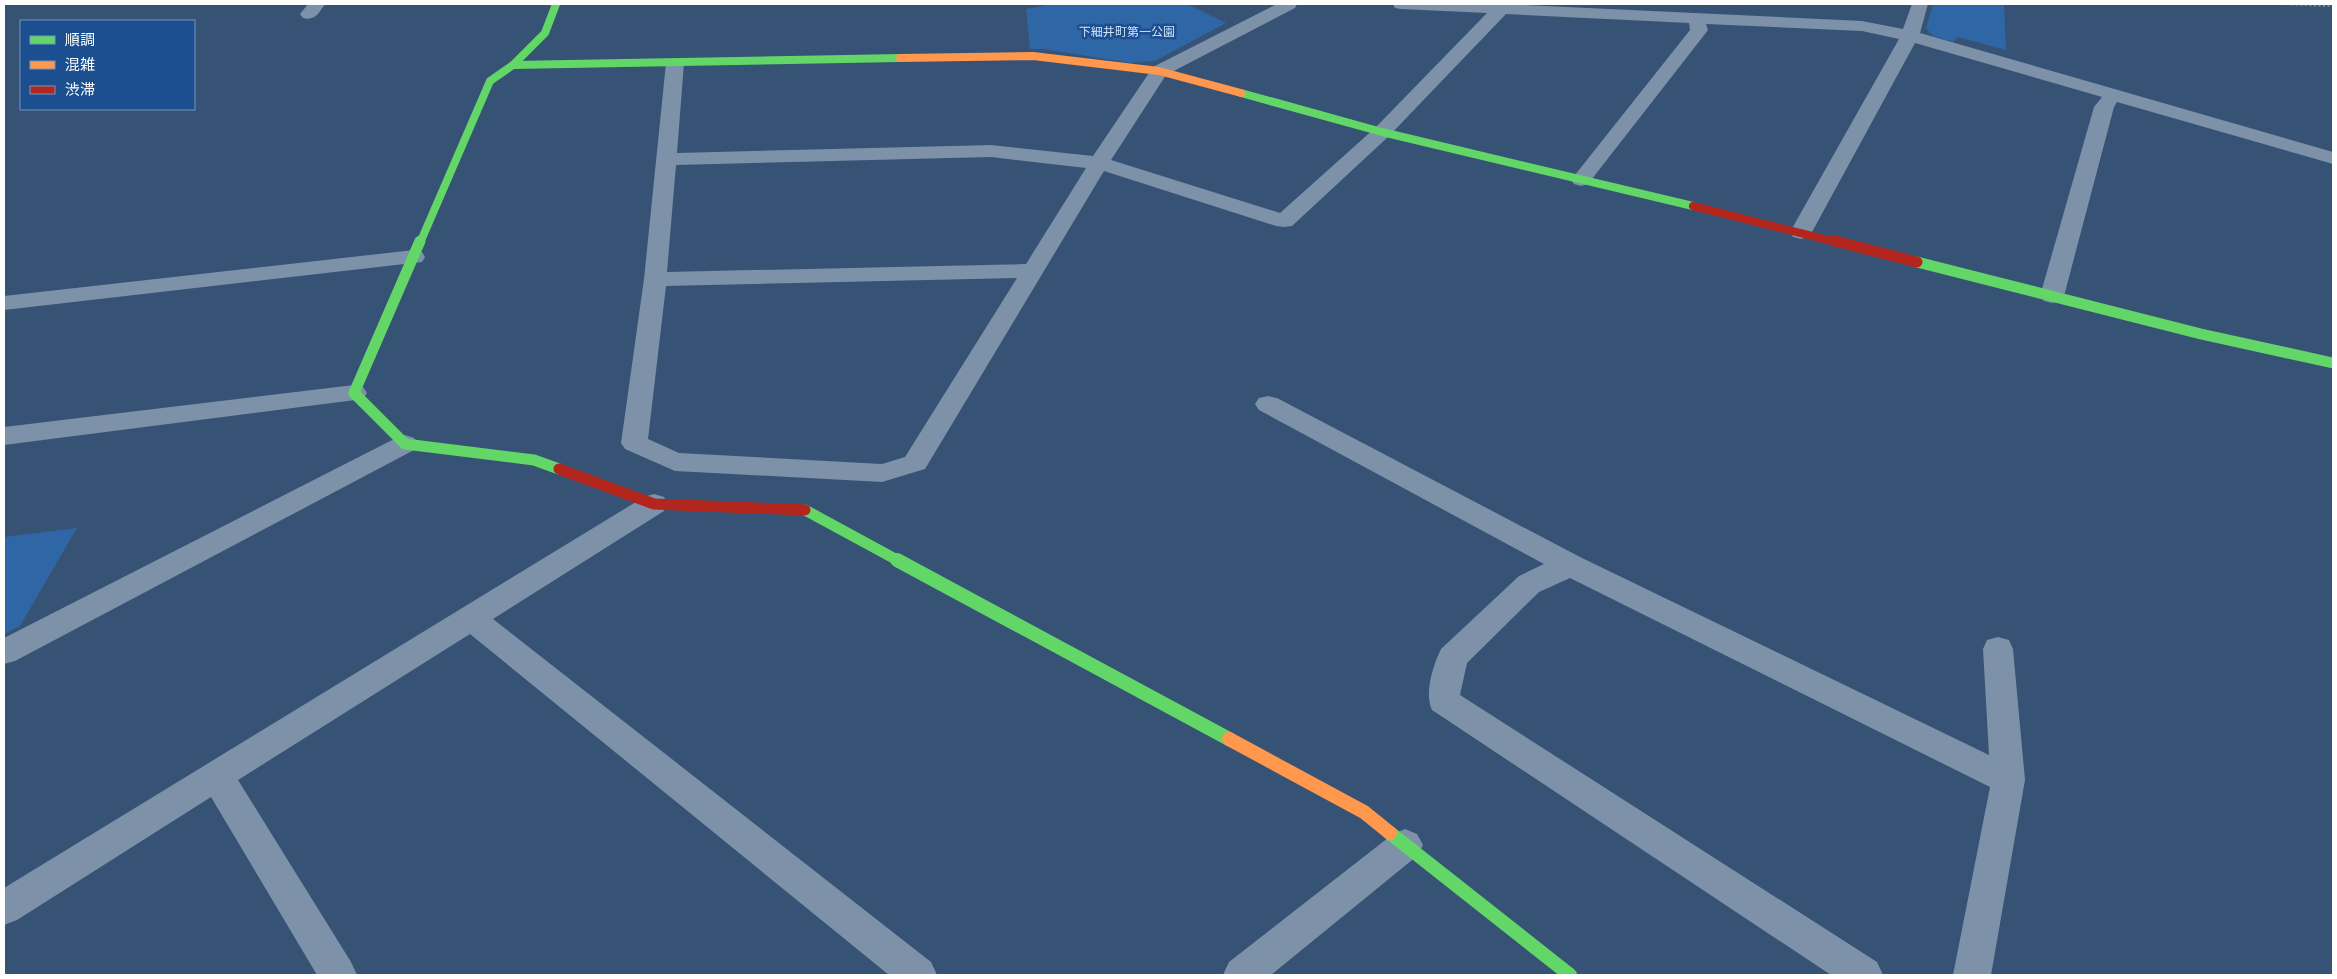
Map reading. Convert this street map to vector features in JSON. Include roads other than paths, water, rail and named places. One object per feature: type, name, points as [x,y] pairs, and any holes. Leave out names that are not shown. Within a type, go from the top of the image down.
[{"type":"street","points":[[354,393],[490,80],[513,65],[545,32],[556,4]]},
{"type":"street","points":[[675,63],[654,279],[634,443],[676,462],[882,473],[915,463],[1099,163],[1159,71],[1289,4]]},
{"type":"street","points":[[1401,4],[1862,26],[1910,36],[2112,96],[2333,158]]},
{"type":"street","points":[[1801,232],[1910,36],[1920,4]]},
{"type":"street","points":[[666,159],[990,151],[1099,163],[1284,221],[1382,132],[1501,9]]},
{"type":"street","points":[[1581,180],[1699,30],[1696,18]]},
{"type":"street","points":[[513,65],[1033,56],[1159,71],[1382,132],[1801,232],[2201,334],[2333,363]]},
{"type":"street","points":[[2052,296],[2104,107],[2112,96]]},
{"type":"street","points":[[4,303],[414,257]]},
{"type":"street","points":[[654,279],[1032,271]]},
{"type":"street","points":[[4,436],[354,393]]},
{"type":"street","points":[[354,393],[405,444]]},
{"type":"street","points":[[1268,404],[1570,565],[2008,780]]},
{"type":"street","points":[[4,652],[405,444],[534,460],[654,504],[804,510],[1364,812],[1570,975]]},
{"type":"street","points":[[4,908],[654,504]]},
{"type":"street","points":[[1570,565],[1529,584],[1452,658],[1443,701],[1864,975]]},
{"type":"street","points":[[471,618],[918,975]]},
{"type":"street","points":[[1972,975],[2008,780],[1998,649]]},
{"type":"street","points":[[217,776],[338,975]]},
{"type":"street","points":[[1242,975],[1405,845]]},
{"type":"park label","name":"下細井町第一公園","points":[[1127,32]]}]
